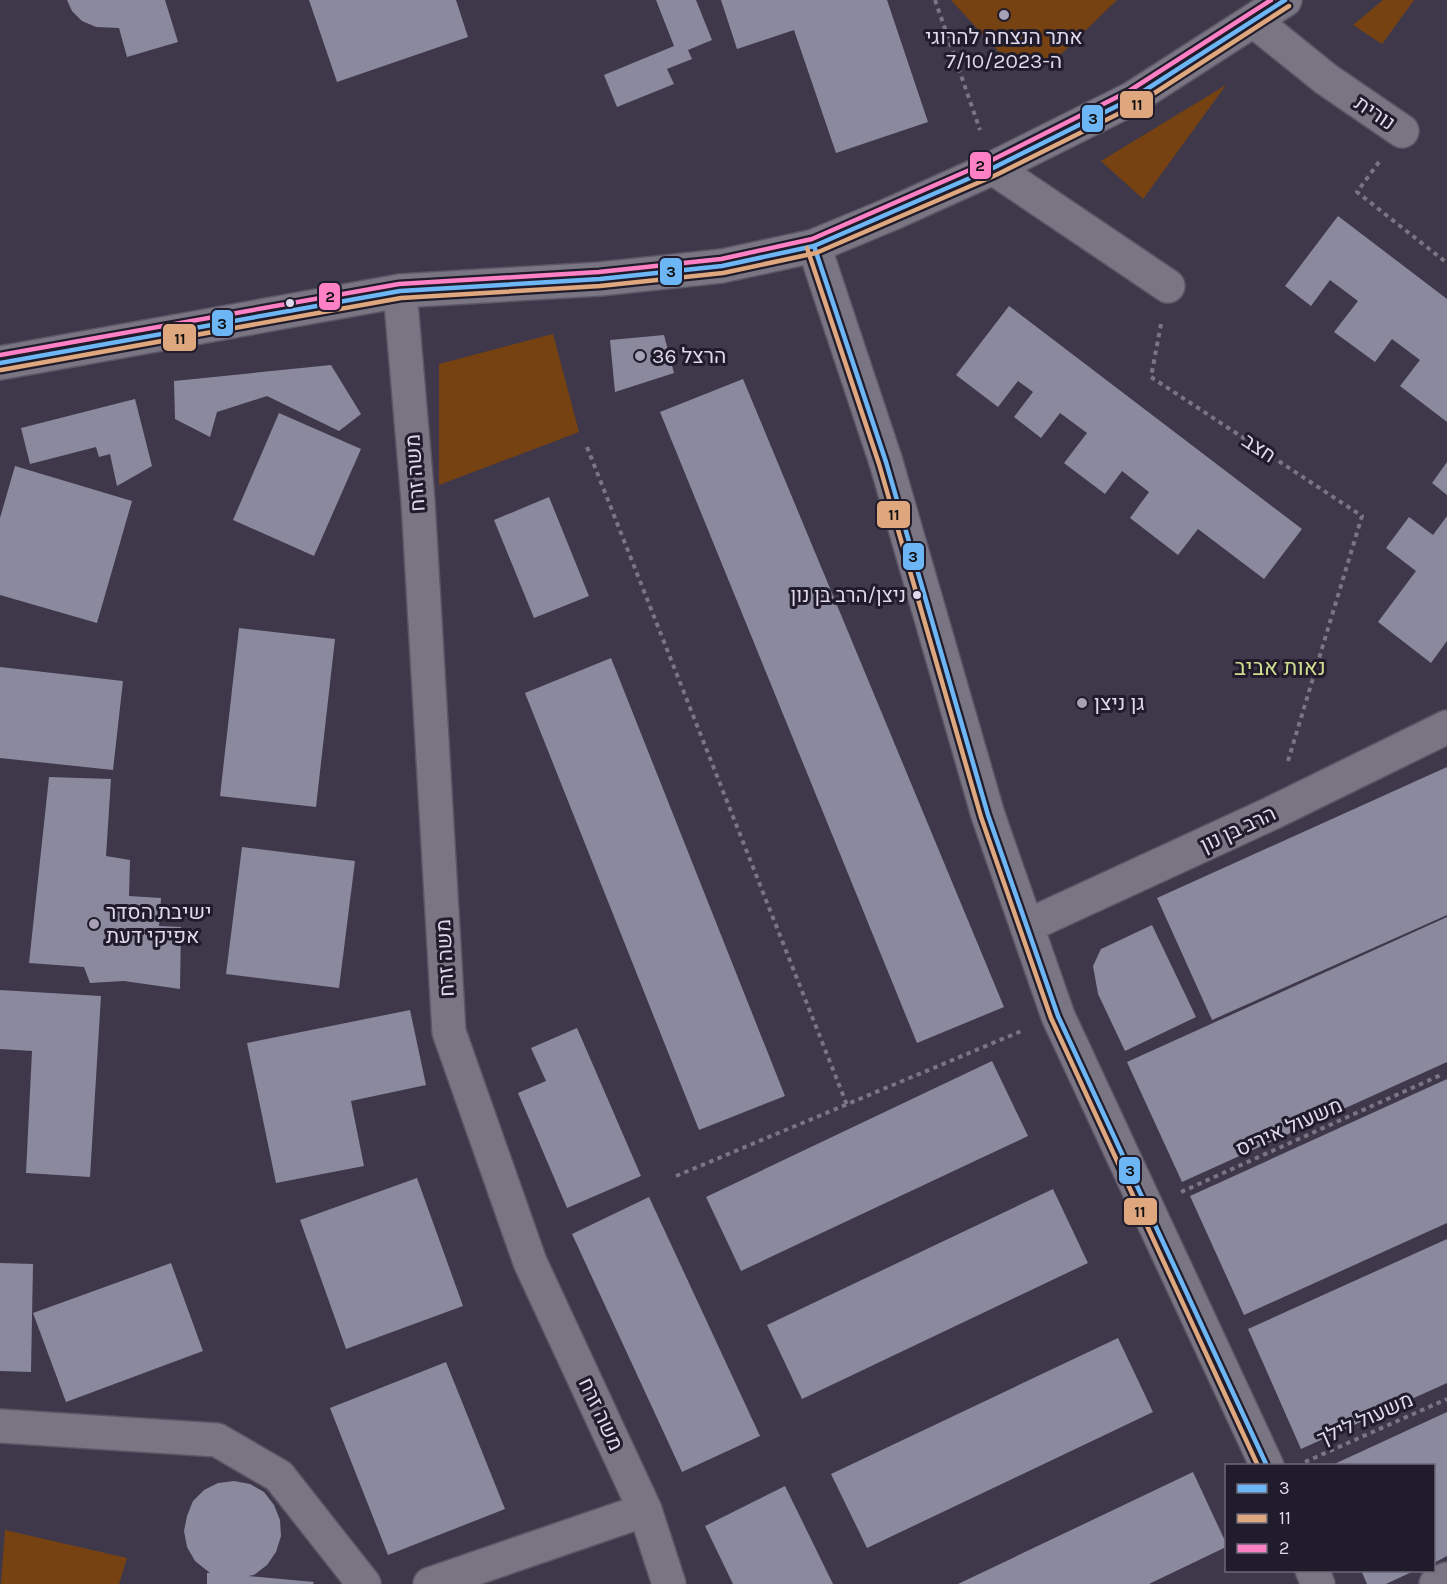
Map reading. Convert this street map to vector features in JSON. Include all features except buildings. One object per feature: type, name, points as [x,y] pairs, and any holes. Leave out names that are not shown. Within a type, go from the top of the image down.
[{"type":"street","points":[[0,363],[400,291],[600,279],[722,266],[814,246],[993,168],[1133,98],[1284,0]]},
{"type":"street","name":"נורית","points":[[1254,21],[1326,80],[1402,131]]},
{"type":"street","points":[[993,168],[1168,286]]},
{"type":"street","points":[[814,246],[886,462],[988,815],[1058,1016],[1266,1464]]},
{"type":"street","name":"משה זרח","points":[[400,291],[417,501],[449,1032],[530,1262],[645,1510],[669,1584]]},
{"type":"street","name":"הרב בן נון","points":[[1027,926],[1272,813],[1447,727]]},
{"type":"street","points":[[0,1426],[217,1440],[279,1476],[364,1584]]},
{"type":"street","points":[[430,1584],[645,1510]]},
{"type":"street","points":[[1436,1584],[1447,1579]]},
{"type":"path","points":[[935,0],[993,168]]},
{"type":"path","name":"נורית","points":[[1402,131],[1357,192],[1447,263]]},
{"type":"path","name":"חצב","points":[[1168,286],[1151,377],[1362,516],[1272,813]]},
{"type":"path","points":[[587,447],[847,1105]]},
{"type":"path","points":[[676,1176],[1058,1016]]},
{"type":"path","name":"משעול איריס","points":[[1147,1207],[1443,1074]]},
{"type":"path","name":"משעול לילך","points":[[1301,1464],[1447,1399]]},
{"type":"shaded area","points":[[951,0],[1117,0],[1055,60],[999,52]]},
{"type":"shaded area","points":[[1383,0],[1414,0],[1382,44],[1353,25]]},
{"type":"shaded area","points":[[1226,85],[1143,199],[1101,161]]},
{"type":"shaded area","points":[[553,334],[579,432],[439,485],[439,364]]},
{"type":"shaded area","points":[[5,1530],[127,1558],[119,1584],[1,1584]]},
{"type":"transit line","name":"2","points":[[0,355],[399,284],[599,272],[721,259],[812,239],[990,161],[1129,91],[1271,0]]},
{"type":"transit line","name":"3","points":[[0,363],[400,291],[600,279],[722,266],[814,246],[993,168],[1133,98],[1285,0]]},
{"type":"transit line","name":"11","points":[[1,370],[401,298],[600,286],[723,273],[816,253],[996,175],[1136,105],[1289,6]]},
{"type":"transit line","name":"3","points":[[814,246],[886,462],[988,815],[1058,1016],[1266,1464]]},
{"type":"transit line","name":"11","points":[[807,248],[879,464],[981,817],[1051,1018],[1257,1464]]},
{"type":"place","name":"אתר הנצחה להרוגי ה-7/10/2023","points":[[1004,15]]},
{"type":"place","name":"הרצל 36","points":[[640,356]]},
{"type":"place","name":"ניצן/הרב בן נון","points":[[917,595]]},
{"type":"place","name":"גן ניצן","points":[[1082,703]]},
{"type":"place","name":"ישיבת הסדר אפיקי דעת","points":[[94,924]]},
{"type":"district","name":"נאות אביב","points":[[1280,668]]}]
